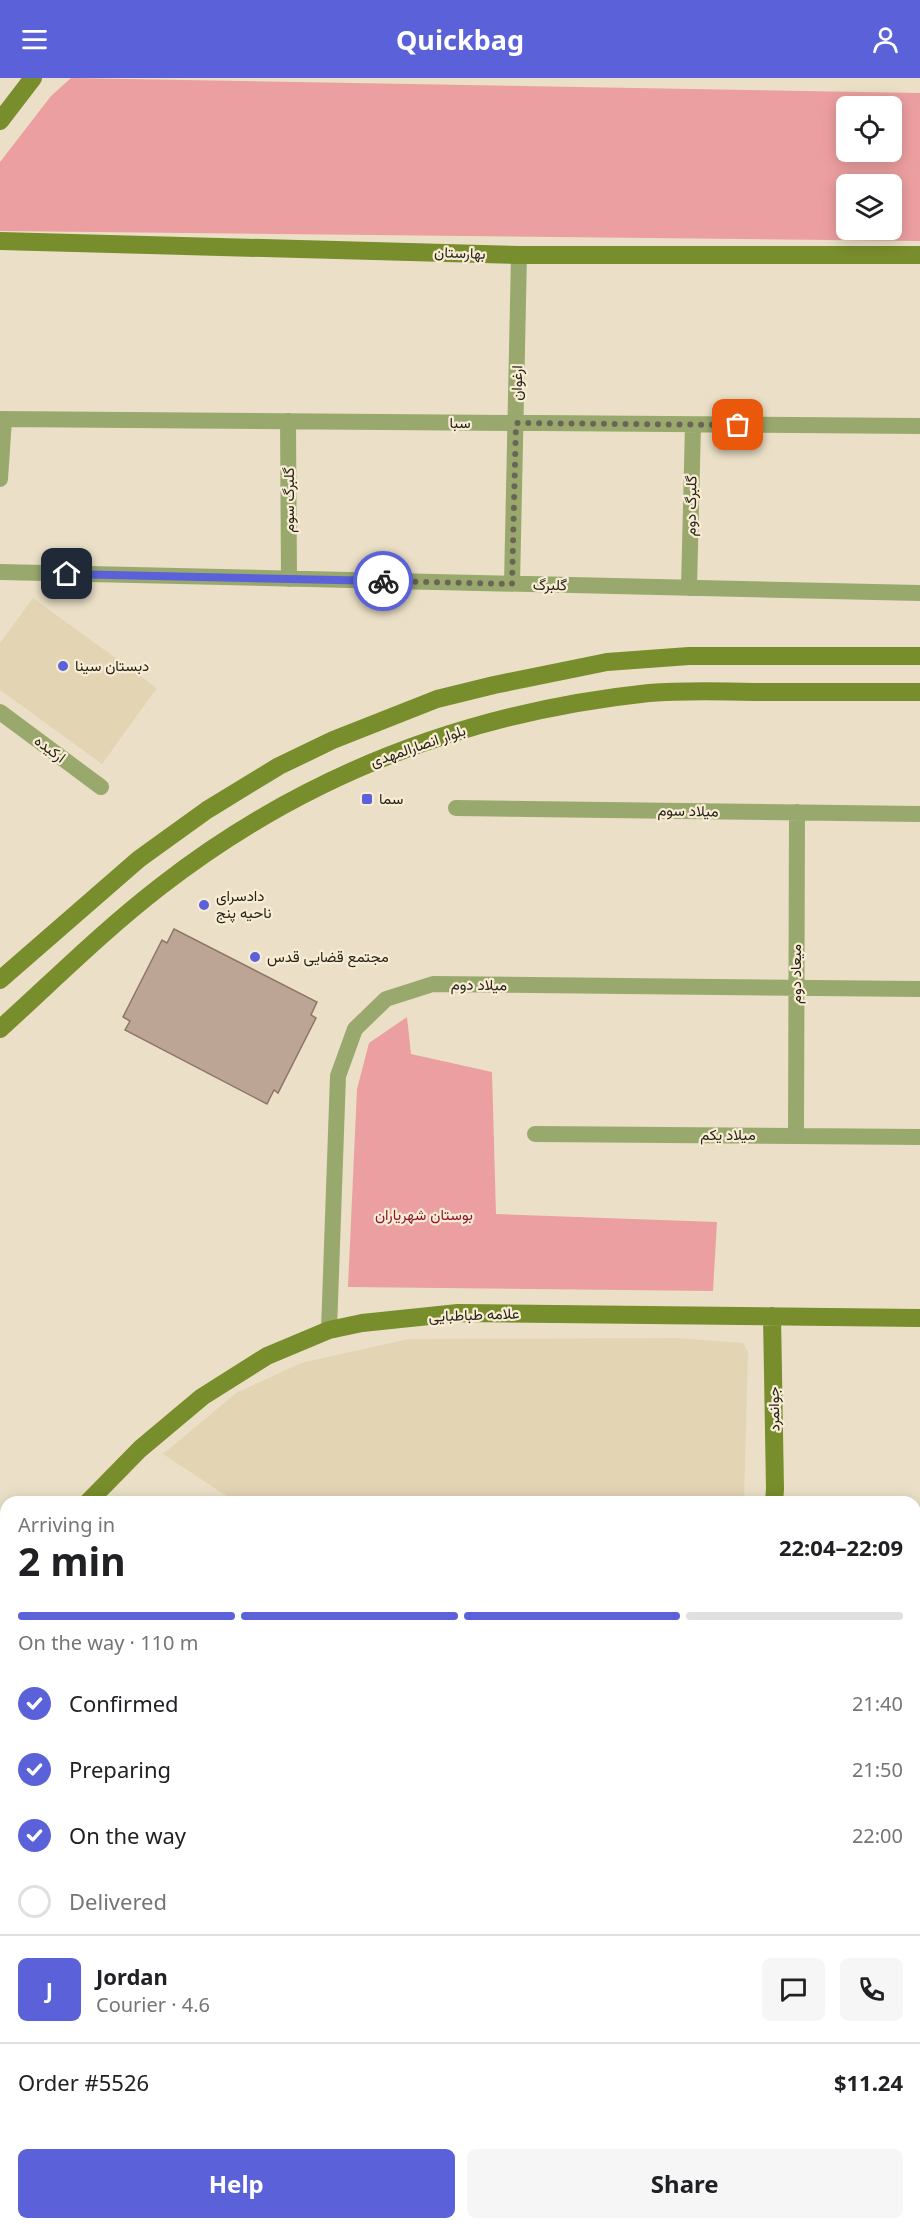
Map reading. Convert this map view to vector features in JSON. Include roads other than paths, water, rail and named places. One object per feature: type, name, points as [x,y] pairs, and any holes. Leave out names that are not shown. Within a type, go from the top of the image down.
[{"type":"street","points":[[0,121],[33,78]]},
{"type":"street","name":"بهارستان","points":[[0,241],[519,255],[920,255]]},
{"type":"street","name":"ارغوان","points":[[512,584],[519,255]]},
{"type":"street","points":[[0,479],[2,419]]},
{"type":"street","name":"سبا","points":[[2,419],[920,426]]},
{"type":"street","name":"گلبرگ سوم","points":[[288,422],[289,579]]},
{"type":"street","name":"گلبرگ دوم","points":[[689,588],[693,425]]},
{"type":"street","name":"گلبرگ","points":[[0,572],[920,593]]},
{"type":"street","points":[[0,980],[139,859],[207,810],[279,766],[333,740],[437,699],[619,661],[689,656],[920,656]]},
{"type":"street","name":"بلوار انصارالمهدی","points":[[0,1029],[160,886],[252,823],[295,798],[345,772],[399,751],[448,734],[517,715],[650,693],[699,691],[920,692]]},
{"type":"street","name":"ارکیده","points":[[0,712],[101,787]]},
{"type":"street","name":"میلاد سوم","points":[[456,808],[920,814]]},
{"type":"street","name":"میعاد دوم","points":[[796,1136],[797,812]]},
{"type":"street","name":"میلاد دوم","points":[[328,1330],[338,1076],[355,1029],[387,999],[434,984],[920,989]]},
{"type":"street","name":"میلاد یکم","points":[[536,1134],[920,1137]]},
{"type":"street","name":"علامه طباطبایی","points":[[94,1496],[140,1449],[202,1397],[267,1356],[328,1330],[362,1323],[458,1313],[920,1318]]},
{"type":"street","name":"جوانمرد","points":[[772,1316],[774,1496]]},
{"type":"place","name":"دبستان سینا","points":[[63,666]]},
{"type":"place","name":"سما","points":[[367,799]]},
{"type":"place","name":"دادسرای ناحیه پنج","points":[[204,905]]},
{"type":"place","name":"مجتمع قضایی قدس","points":[[255,957]]},
{"type":"park label","name":"بوستان شهریاران","points":[[424,1215]]}]
